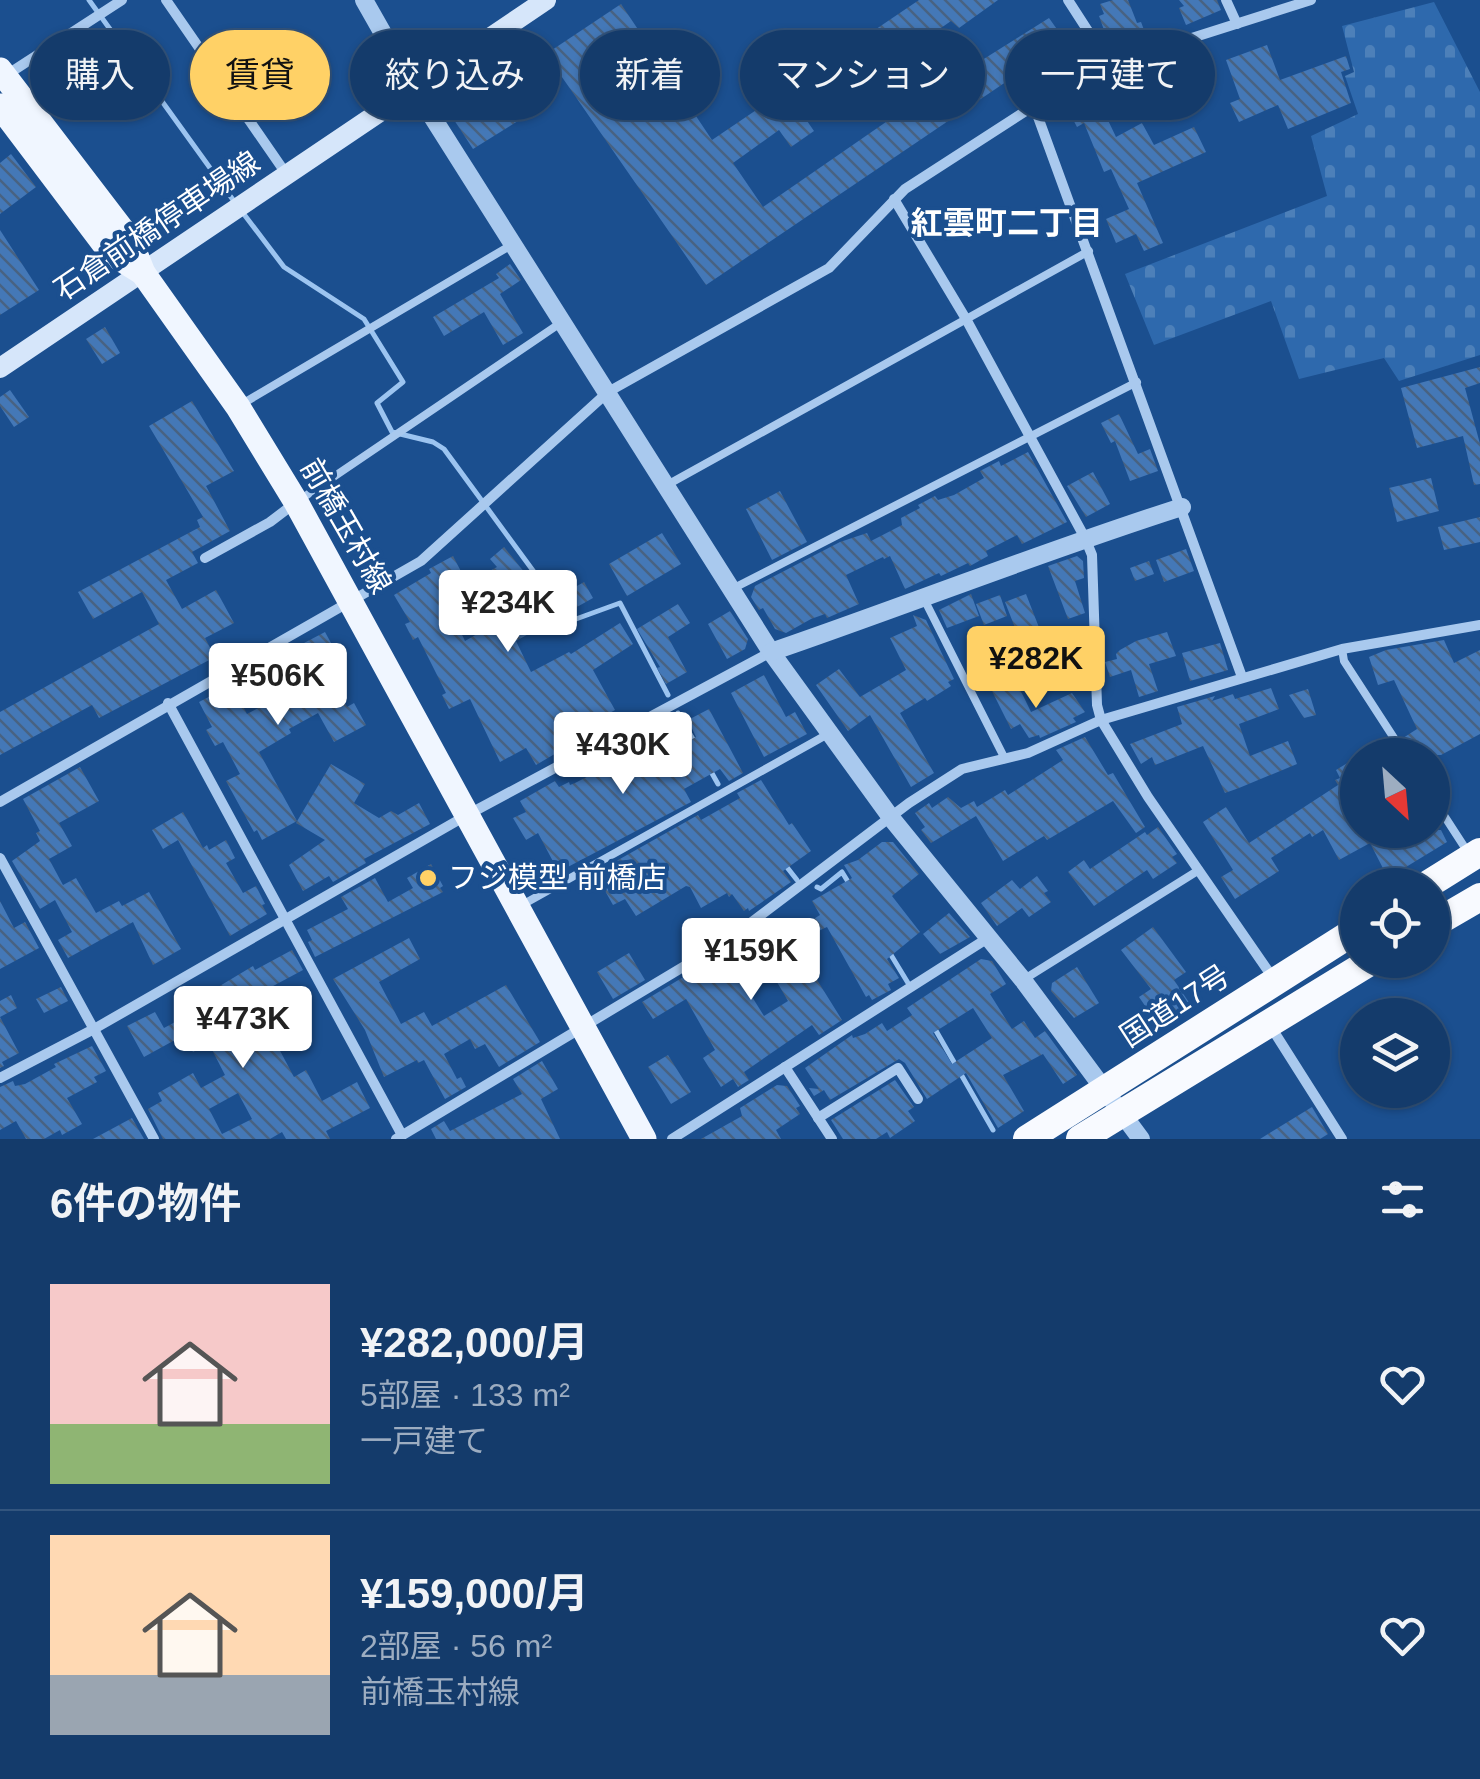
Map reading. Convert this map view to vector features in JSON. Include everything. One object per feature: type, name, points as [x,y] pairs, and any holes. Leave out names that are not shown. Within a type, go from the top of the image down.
[{"type":"highway","points":[[1450,871],[1476,855]]},
{"type":"highway","points":[[1450,914],[1480,897]]},
{"type":"highway","name":"国道17号","points":[[1027,1139],[1340,940]]},
{"type":"highway","name":"国道17号","points":[[1080,1139],[1342,978]]},
{"type":"main road","name":"石倉前橋停車場線","points":[[501,30],[546,0]]},
{"type":"main road","name":"前橋玉村線","points":[[2,75],[130,240],[143,273],[238,406],[296,502],[644,1139]]},
{"type":"main road","name":"前橋玉村線","points":[[0,106],[111,253],[143,273]]},
{"type":"main road","name":"石倉前橋停車場線","points":[[1,365],[366,120]]},
{"type":"street","points":[[2,75],[122,0]]},
{"type":"street","points":[[166,0],[286,174]]},
{"type":"street","points":[[364,0],[381,30]]},
{"type":"street","points":[[1068,0],[1087,30]]},
{"type":"street","points":[[1226,0],[1237,24]]},
{"type":"street","points":[[1215,31],[1311,0]]},
{"type":"street","points":[[434,120],[771,652],[892,820],[1024,980],[1141,1139]]},
{"type":"street","points":[[0,802],[421,561],[608,392],[829,268],[894,199],[1013,120]]},
{"type":"street","points":[[1039,120],[1242,677]]},
{"type":"street","points":[[894,199],[966,319],[1086,538],[1092,555],[1097,705],[1101,720],[1148,797],[1275,981]]},
{"type":"street","points":[[205,558],[270,522],[296,502]]},
{"type":"street","points":[[0,1078],[94,1029],[468,814],[771,652],[1182,506]]},
{"type":"street","points":[[168,703],[399,1137],[728,940],[892,820],[909,803],[962,769],[1028,753],[1101,720],[1342,648],[1480,625]]},
{"type":"street","points":[[0,858],[154,1139]]},
{"type":"street","points":[[672,1139],[988,938]]},
{"type":"street","points":[[1269,1021],[1342,1139]]},
{"type":"street","points":[[785,1068],[832,1139]]},
{"type":"street","points":[[818,1118],[898,1068],[918,1100]]},
{"type":"lane","points":[[238,406],[513,244]]},
{"type":"lane","points":[[667,486],[1089,251]]},
{"type":"lane","points":[[296,502],[562,322]]},
{"type":"lane","points":[[732,589],[1137,382]]},
{"type":"lane","points":[[924,599],[1005,758]]},
{"type":"lane","points":[[1342,648],[1344,661],[1394,738]]},
{"type":"lane","points":[[518,907],[830,733]]},
{"type":"lane","points":[[1450,821],[1476,855]]},
{"type":"lane","points":[[1024,980],[1198,870]]},
{"type":"green space","points":[[1434,2],[1480,92],[1480,355],[1399,381],[1384,358],[1299,379],[1271,301],[1154,345],[1125,274],[1327,196],[1311,136],[1358,114],[1345,76],[1354,72],[1342,26]]},
{"type":"building","points":[[919,0],[998,0],[959,28],[951,21],[938,30],[875,30]]},
{"type":"building","points":[[1128,0],[1144,30],[1104,30],[1100,4]]},
{"type":"building","points":[[1179,0],[1217,0],[1221,10],[1186,25],[1179,8],[1184,6]]},
{"type":"building","points":[[621,4],[638,30],[582,30]]},
{"type":"building","points":[[1049,18],[1058,30],[1030,30]]},
{"type":"building","points":[[580,31],[580,103],[560,74],[560,45]]},
{"type":"building","points":[[1267,45],[1280,80],[1346,56],[1350,69],[1341,72],[1351,103],[1288,129],[1278,105],[1239,122],[1230,103],[1240,99],[1226,60]]},
{"type":"building","points":[[1005,46],[1005,82],[985,96],[985,58]]},
{"type":"building","points":[[454,120],[519,120],[473,149]]},
{"type":"building","points":[[592,120],[699,120],[712,140],[742,120],[806,120],[814,131],[791,147],[779,130],[733,163],[763,207],[889,120],[950,120],[706,285]]},
{"type":"building","points":[[1073,120],[1108,120],[1116,137],[1142,123],[1154,145],[1194,127],[1206,152],[1137,183],[1163,243],[1144,251],[1136,234],[1116,243],[1106,219],[1129,209],[1111,169],[1104,172],[1084,123],[1077,127]]},
{"type":"building","points":[[11,154],[36,187],[0,214],[0,163]]},
{"type":"building","points":[[0,230],[39,290],[0,315]]},
{"type":"building","points":[[510,264],[521,280],[500,294],[523,333],[503,345],[484,312],[444,336],[433,317],[499,278],[496,274]]},
{"type":"building","points":[[105,327],[120,353],[102,364],[86,339]]},
{"type":"building","points":[[1480,367],[1480,383],[1465,388],[1480,444],[1480,484],[1474,485],[1463,436],[1417,448],[1401,388]]},
{"type":"building","points":[[10,390],[29,417],[14,427],[0,406],[0,397]]},
{"type":"building","points":[[192,401],[234,471],[206,486],[230,531],[192,552],[198,563],[166,580],[182,609],[216,590],[234,623],[205,638],[215,657],[99,718],[92,705],[0,755],[0,712],[159,624],[142,592],[93,619],[78,592],[200,527],[197,520],[203,517],[149,426]]},
{"type":"building","points":[[1119,414],[1138,454],[1150,449],[1158,471],[1130,481],[1115,441],[1111,443],[1101,423]]},
{"type":"building","points":[[1028,452],[1067,522],[1022,544],[1017,535],[986,551],[988,556],[970,566],[968,563],[941,576],[939,573],[905,589],[890,556],[883,557],[846,575],[859,604],[827,618],[825,614],[811,619],[786,633],[775,629],[751,597],[755,586],[840,542],[867,533],[871,541],[902,525],[901,518],[920,508],[918,505],[935,496],[938,500],[954,495],[984,478],[980,471],[999,461],[1001,466]]},
{"type":"building","points":[[1093,472],[1110,504],[1086,517],[1067,486]]},
{"type":"building","points":[[1431,478],[1439,511],[1397,522],[1389,488]]},
{"type":"building","points":[[780,491],[807,542],[772,560],[746,509]]},
{"type":"building","points":[[1480,517],[1480,542],[1444,550],[1438,527]]},
{"type":"building","points":[[662,533],[681,564],[627,596],[609,564]]},
{"type":"building","points":[[504,547],[545,604],[584,582],[593,598],[516,641],[531,672],[571,654],[620,623],[633,644],[593,670],[615,710],[566,737],[570,745],[536,765],[526,748],[500,762],[470,699],[449,709],[442,695],[446,693],[418,637],[413,640],[405,624],[410,622],[394,595],[453,556],[467,583],[497,567],[490,559]],"holes":[[[497,589],[515,612],[465,641],[452,614]]]},
{"type":"building","points":[[1186,549],[1194,571],[1164,582],[1156,560]]},
{"type":"building","points":[[1077,556],[1083,561],[1084,578],[1075,581],[1085,613],[1068,619],[1048,566]]},
{"type":"building","points":[[1149,561],[1154,574],[1135,581],[1130,568]]},
{"type":"building","points":[[971,594],[979,616],[947,628],[939,610]]},
{"type":"building","points":[[1026,594],[1040,630],[1019,638],[1005,602]]},
{"type":"building","points":[[1000,595],[1007,616],[984,625],[976,604]]},
{"type":"building","points":[[678,604],[690,623],[668,637],[687,672],[666,684],[637,629]]},
{"type":"building","points":[[730,611],[748,639],[745,649],[727,659],[708,624]]},
{"type":"building","points":[[913,615],[926,620],[954,679],[948,682],[951,686],[900,713],[934,773],[911,787],[870,715],[848,731],[816,685],[839,669],[860,697],[906,670],[890,638],[917,626]]},
{"type":"building","points":[[325,632],[347,672],[332,680],[347,707],[354,703],[366,725],[334,742],[318,713],[259,752],[297,821],[262,840],[226,781],[240,774],[223,742],[215,746],[206,730],[212,727],[199,702],[232,685],[247,714],[283,695],[265,661],[278,654],[285,668],[310,654],[304,643]]},
{"type":"building","points":[[1167,632],[1176,656],[1149,664],[1158,691],[1139,697],[1131,670],[1110,677],[1105,662],[1117,659],[1120,650]]},
{"type":"building","points":[[1444,640],[1454,663],[1480,650],[1480,734],[1450,750],[1450,738],[1403,738],[1417,729],[1394,680],[1378,685],[1369,657],[1386,650]]},
{"type":"building","points":[[1220,643],[1228,670],[1190,681],[1182,653]]},
{"type":"building","points":[[764,675],[786,717],[795,712],[807,734],[764,757],[731,693]]},
{"type":"building","points":[[1015,679],[1031,712],[1072,693],[1085,712],[1073,718],[1076,722],[1040,738],[1029,738],[1020,724],[1011,729],[992,691]]},
{"type":"building","points":[[1271,688],[1279,709],[1239,724],[1250,756],[1288,741],[1297,764],[1239,788],[1225,793],[1203,746],[1155,765],[1152,757],[1141,764],[1130,744],[1182,724],[1177,707],[1215,696],[1212,701],[1233,694],[1235,699]]},
{"type":"building","points":[[1308,689],[1316,715],[1304,718],[1289,695]]},
{"type":"building","points":[[709,709],[743,773],[729,781],[720,769],[684,789],[691,802],[564,869],[557,869],[538,833],[526,840],[513,818],[526,812],[520,801],[555,781],[559,787],[569,782],[570,785],[618,761],[626,775],[696,737],[688,720]]},
{"type":"building","points":[[1085,737],[1108,775],[1113,773],[1145,827],[1136,833],[1113,801],[1003,861],[976,816],[931,843],[921,830],[925,827],[915,813],[929,803],[932,808],[948,797],[961,808],[974,801],[977,807],[1005,790],[1008,795],[1063,760],[1056,750]]},
{"type":"building","points":[[331,764],[365,784],[354,803],[379,818],[391,811],[398,815],[419,803],[430,824],[364,859],[366,863],[333,882],[329,876],[303,891],[289,865],[325,840],[296,823]]},
{"type":"building","points":[[80,767],[99,801],[59,823],[72,846],[49,859],[63,885],[76,878],[96,913],[119,901],[122,906],[149,892],[181,949],[153,965],[133,922],[68,958],[58,940],[72,932],[55,900],[40,909],[12,861],[40,841],[36,833],[40,831],[23,799]]},
{"type":"building","points":[[1340,778],[1340,848],[1361,848],[1339,860],[1323,830],[1312,837],[1310,833],[1271,858],[1279,871],[1235,899],[1221,877],[1233,870],[1203,822],[1226,807],[1249,843],[1338,785],[1335,780]]},
{"type":"building","points":[[761,780],[789,825],[792,823],[811,851],[783,871],[791,882],[749,911],[744,911],[727,893],[701,908],[686,886],[636,916],[625,899],[613,905],[595,873],[698,815],[701,820],[740,798],[737,793]]},
{"type":"building","points":[[183,812],[203,848],[207,845],[209,850],[226,840],[235,858],[226,863],[243,893],[256,886],[265,904],[262,905],[267,914],[230,936],[178,840],[163,849],[152,830]]},
{"type":"building","points":[[1158,827],[1177,854],[1172,857],[1177,863],[1153,879],[1147,870],[1094,906],[1068,872],[1084,860],[1090,869]]},
{"type":"building","points":[[882,842],[893,842],[919,874],[892,896],[920,932],[887,959],[899,978],[888,984],[891,990],[872,1000],[869,995],[866,997],[827,927],[801,939],[796,930],[820,915],[812,901],[852,878],[844,865]]},
{"type":"building","points":[[1373,848],[1437,848],[1404,868],[1383,868]]},
{"type":"building","points":[[431,864],[443,892],[315,957],[307,930],[348,909],[341,897],[375,878],[388,902],[413,888],[407,878]]},
{"type":"building","points":[[1037,876],[1051,902],[1029,917],[1022,908],[997,926],[981,903],[1012,880],[1020,889]]},
{"type":"building","points":[[0,901],[14,928],[25,922],[39,948],[0,969]]},
{"type":"building","points":[[949,913],[970,937],[940,954],[923,934]]},
{"type":"building","points":[[779,919],[842,1020],[819,1035],[812,1025],[744,1072],[749,1080],[738,1087],[733,1079],[721,1087],[703,1058],[715,1050],[686,999],[653,1019],[642,1002],[733,947],[738,955],[766,938],[761,930]],"holes":[[[774,977],[788,1001],[764,1016],[749,992]]]},
{"type":"building","points":[[1153,927],[1186,972],[1174,980],[1190,1004],[1175,1014],[1168,1005],[1152,1016],[1139,997],[1151,989],[1121,950]]},
{"type":"building","points":[[409,938],[420,959],[379,982],[401,1024],[424,1012],[432,1026],[506,985],[540,1042],[499,1067],[485,1044],[475,1049],[470,1039],[444,1054],[457,1079],[461,1077],[466,1087],[445,1099],[424,1060],[384,1077],[365,1030],[333,979]]},
{"type":"building","points":[[292,950],[303,970],[260,993],[286,1042],[278,1047],[294,1077],[306,1070],[322,1101],[357,1082],[370,1108],[326,1131],[330,1139],[286,1139],[282,1132],[270,1139],[163,1139],[148,1109],[162,1101],[158,1093],[193,1073],[201,1088],[225,1075],[209,1044],[193,1052],[184,1035],[144,1057],[127,1026],[155,1012],[164,1028],[188,1015],[191,1020],[220,1004],[213,990],[253,966],[255,970]],"holes":[[[238,1093],[252,1119],[222,1134],[209,1109]]]},
{"type":"building","points":[[629,953],[645,980],[613,999],[597,972]]},
{"type":"building","points":[[981,959],[992,961],[1006,984],[990,994],[1012,1029],[1024,1021],[1035,1038],[1045,1031],[1077,1075],[1063,1084],[1043,1054],[1003,1075],[1024,1111],[998,1128],[966,1073],[927,1099],[899,1059],[830,1100],[824,1090],[814,1096],[809,1088],[819,1089],[805,1068],[852,1035],[853,1038],[865,1034],[882,1023],[887,1031],[912,1015],[907,1008]],"holes":[[[973,1008],[992,1038],[952,1064],[933,1033]]]},
{"type":"building","points":[[1077,967],[1099,1003],[1074,1018],[1051,991],[1052,983]]},
{"type":"building","points":[[61,987],[68,1001],[44,1013],[36,999]]},
{"type":"building","points":[[11,995],[17,1008],[0,1017],[0,1001]]},
{"type":"building","points":[[0,1017],[19,1053],[2,1062],[4,1066],[0,1068]]},
{"type":"building","points":[[92,1046],[106,1071],[94,1077],[97,1082],[67,1098],[82,1124],[44,1139],[26,1139],[16,1121],[0,1130],[0,1087],[13,1081],[15,1086],[25,1084],[56,1067],[54,1064]]},
{"type":"building","points":[[668,1055],[691,1092],[671,1104],[648,1067]]},
{"type":"building","points":[[542,1061],[558,1089],[541,1099],[560,1139],[436,1139],[431,1129],[444,1121],[450,1131],[522,1094],[513,1079]]},
{"type":"building","points":[[895,1080],[914,1107],[908,1111],[915,1121],[890,1138],[887,1132],[876,1139],[843,1139],[831,1120]]},
{"type":"building","points":[[777,1085],[787,1086],[800,1106],[796,1108],[800,1114],[776,1130],[781,1139],[701,1139],[742,1116],[740,1108]]},
{"type":"building","points":[[1312,1107],[1328,1134],[1320,1139],[1260,1139]]},
{"type":"building","points":[[132,1118],[144,1139],[93,1139]]},
{"type":"waterway","points":[[89,0],[236,204]]},
{"type":"waterway","points":[[243,213],[284,267],[364,319],[403,382],[377,403],[392,432],[433,442],[444,449],[556,602]]},
{"type":"waterway","points":[[563,611],[576,619],[620,603],[668,695]]},
{"type":"waterway","points":[[678,713],[694,741]]},
{"type":"waterway","points":[[709,768],[718,784]]},
{"type":"waterway","points":[[786,866],[797,880]]},
{"type":"waterway","points":[[817,887],[821,889],[842,872],[850,885]]},
{"type":"waterway","points":[[888,950],[908,983]]},
{"type":"waterway","points":[[935,1029],[993,1130]]},
{"type":"place","name":"フジ模型 前橋店","points":[[428,878]]},
{"type":"district","name":"紅雲町二丁目","points":[[1007,223]]}]
